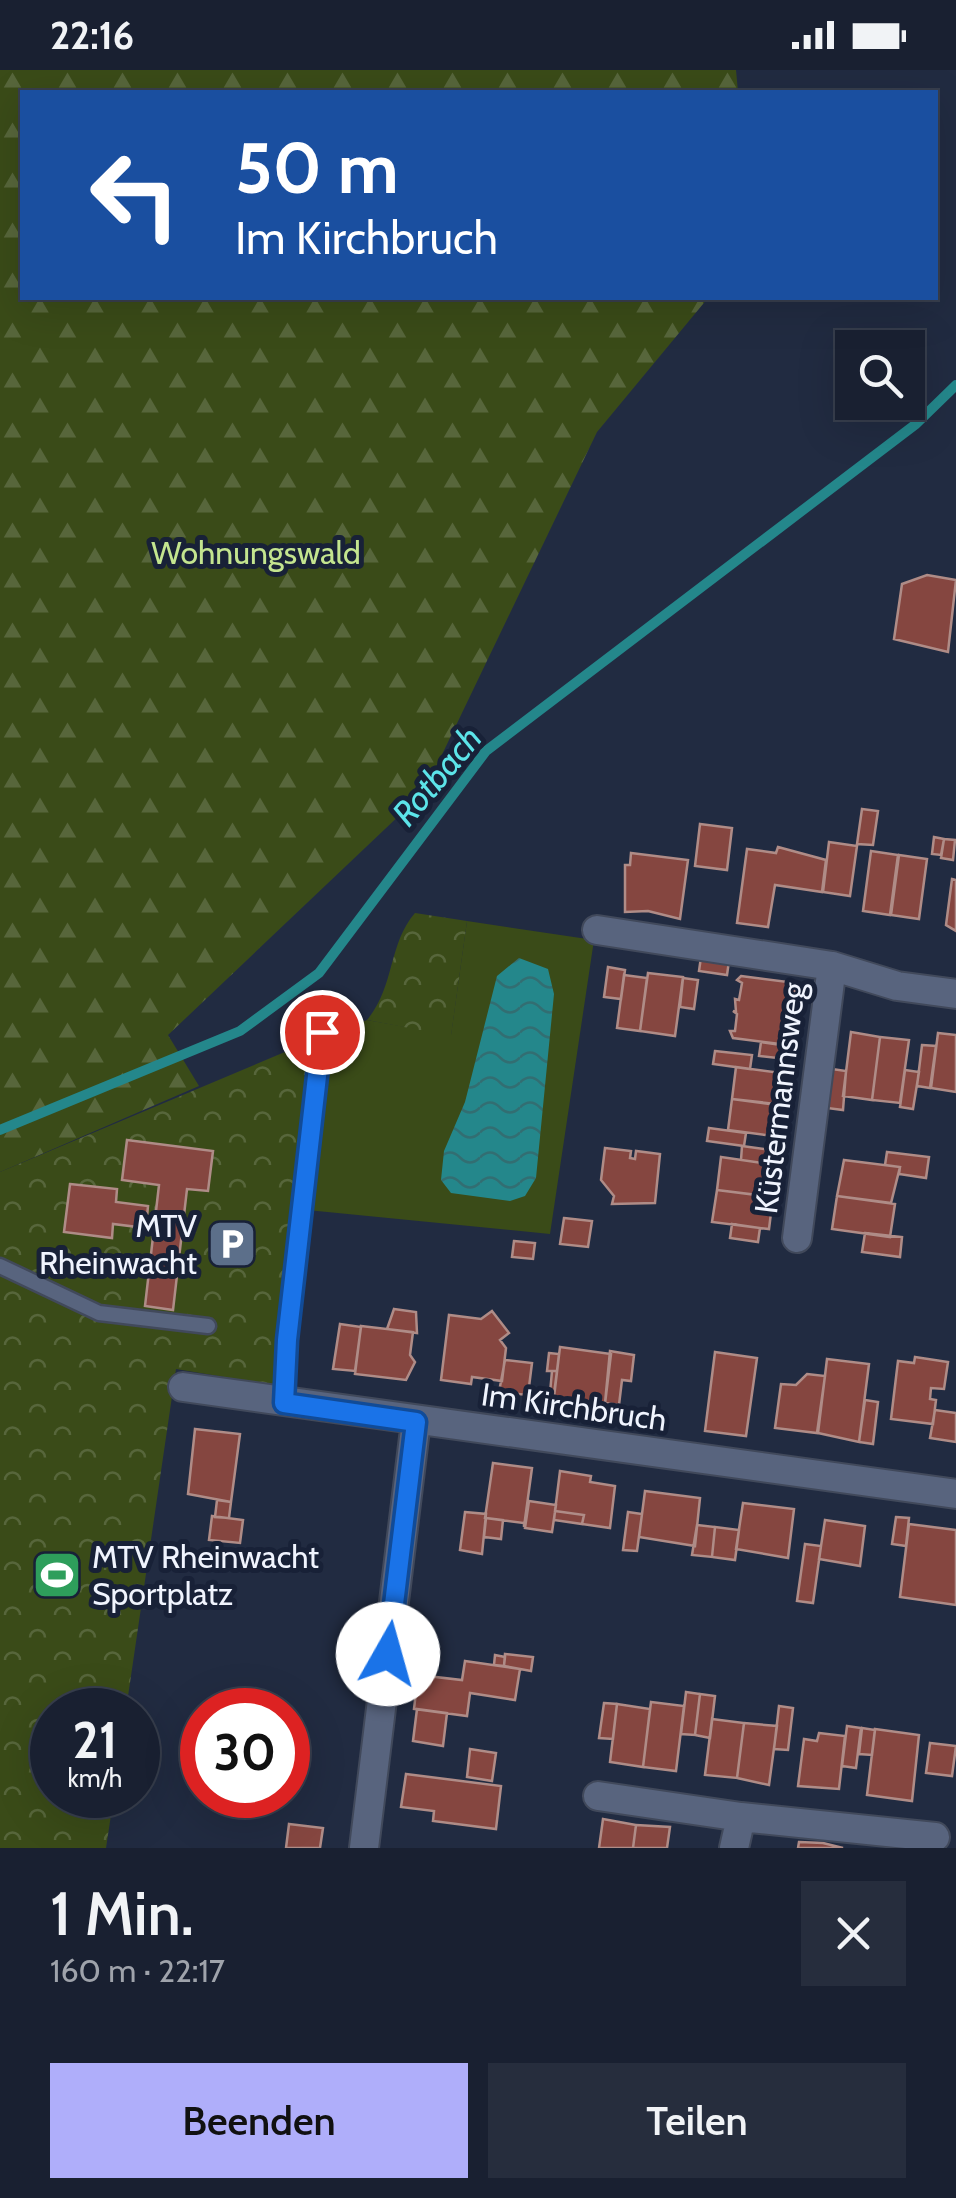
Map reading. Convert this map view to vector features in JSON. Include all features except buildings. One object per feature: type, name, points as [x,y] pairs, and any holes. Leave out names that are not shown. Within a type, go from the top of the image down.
[{"type":"street","name":"Küstermannsweg","points":[[597,930],[832,966],[897,986],[956,994]]},
{"type":"street","name":"Küstermannsweg","points":[[797,1238],[832,966]]},
{"type":"street","name":"Im Kirchbruch","points":[[183,1388],[956,1494]]},
{"type":"street","points":[[364,1848],[416,1422]]},
{"type":"street","points":[[598,1796],[742,1817],[935,1836]]},
{"type":"street","points":[[734,1848],[742,1817]]},
{"type":"lane","points":[[284,1403],[287,1340],[322,1032]]},
{"type":"lane","points":[[0,1266],[99,1313],[208,1326]]},
{"type":"green space","name":"Wohnungswald","points":[[0,70],[736,70],[738,90],[20,90],[20,300],[706,300],[597,432],[424,792],[168,1035],[199,1086],[0,1172]]},
{"type":"green space","points":[[415,913],[467,921],[451,1036],[367,1020],[383,994],[400,938]]},
{"type":"green space","points":[[467,921],[594,940],[550,1234],[307,1210],[329,1036],[367,1020],[451,1035]]},
{"type":"green space","points":[[318,1038],[273,1385],[176,1369],[129,1688],[30,1688],[30,1818],[111,1818],[106,1848],[0,1848],[0,1172]]},
{"type":"water","points":[[519,958],[548,969],[554,994],[536,1178],[525,1196],[510,1201],[451,1193],[441,1180],[444,1151],[465,1102],[497,976]]},
{"type":"waterway","name":"Rotbach","points":[[0,1130],[240,1031],[319,973],[486,751],[916,424],[956,385]]},
{"type":"place","name":"MTV Rheinwacht","points":[[232,1244]]},
{"type":"place","name":"MTV Rheinwacht Sportplatz","points":[[57,1575]]},
{"type":"route","points":[[322,1032],[287,1340],[284,1403],[416,1422],[388,1654]]}]
